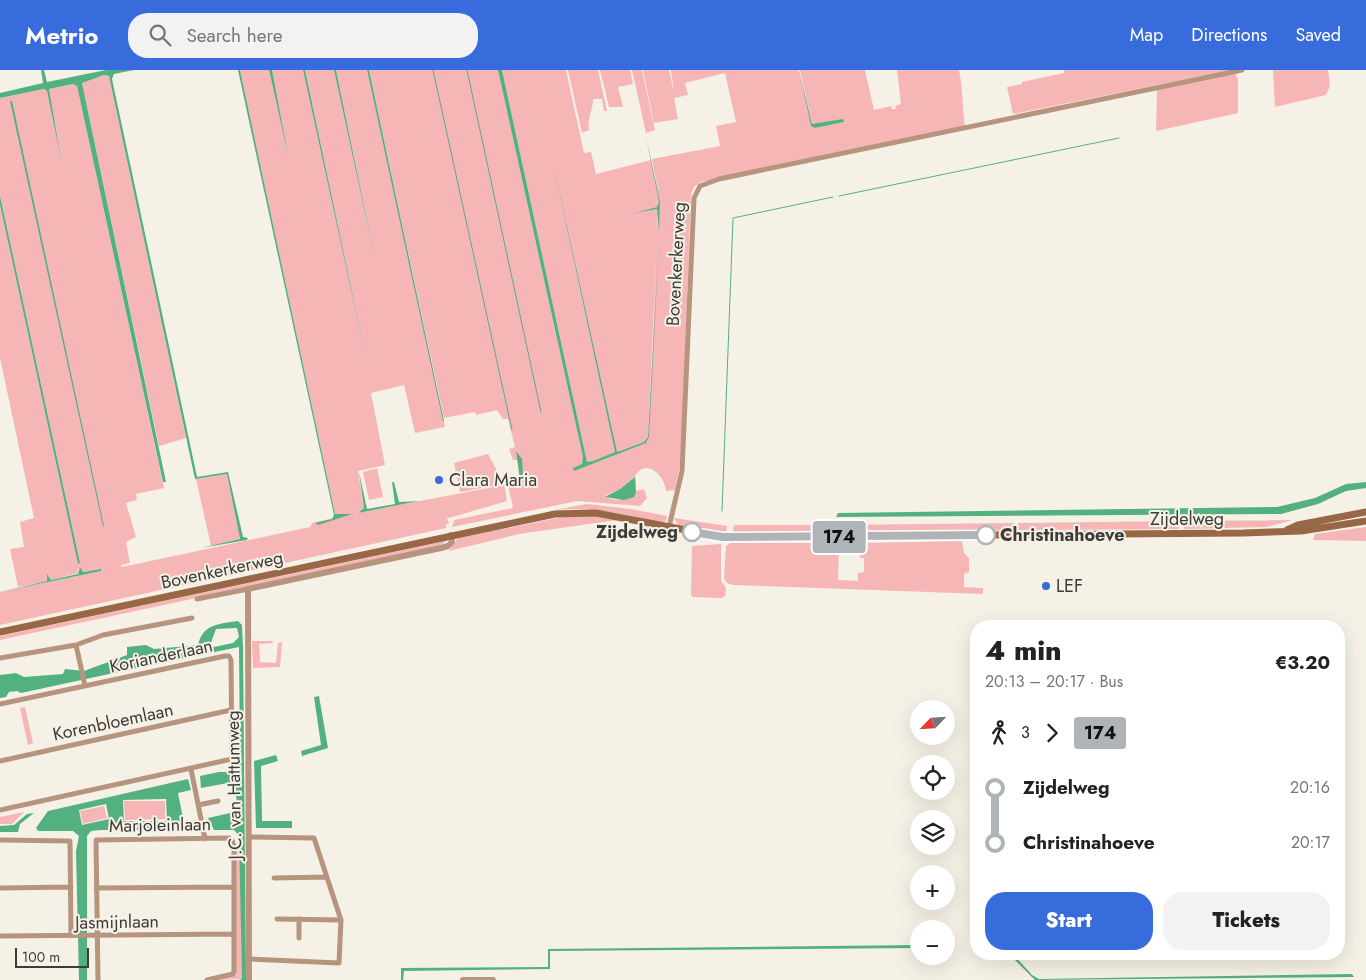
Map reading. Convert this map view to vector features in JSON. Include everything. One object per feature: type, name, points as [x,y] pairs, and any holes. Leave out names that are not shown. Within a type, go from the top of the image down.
[{"type":"main road","name":"Bovenkerkerweg","points":[[0,632],[450,532],[555,514],[596,512],[669,528]]},
{"type":"main road","name":"Zijdelweg","points":[[1287,530],[1298,525],[1366,512]]},
{"type":"main road","name":"Zijdelweg","points":[[669,528],[723,537],[1226,534],[1287,530],[1302,531],[1366,521]]},
{"type":"street","name":"Bovenkerkerweg","points":[[669,528],[682,471],[694,198],[700,186],[719,179],[1242,70]]},
{"type":"street","name":"Bovenkerkerweg","points":[[197,600],[441,548],[448,546],[452,542],[450,532]]},
{"type":"street","name":"J.C. van Hattumweg","points":[[248,589],[249,980]]},
{"type":"street","points":[[0,658],[76,645],[103,635],[192,618]]},
{"type":"street","points":[[76,645],[85,683]]},
{"type":"street","name":"Korianderlaan","points":[[0,704],[85,683],[227,656],[231,660],[232,759],[0,810]]},
{"type":"street","name":"Korenbloemlaan","points":[[0,761],[231,710]]},
{"type":"street","points":[[191,769],[205,838]]},
{"type":"street","points":[[198,805],[218,801]]},
{"type":"street","points":[[249,837],[314,838],[341,920],[339,962],[249,959]]},
{"type":"street","name":"Marjoleinlaan","points":[[98,980],[94,936],[96,840],[230,838],[232,840],[234,971],[207,980]]},
{"type":"street","points":[[0,840],[70,841],[73,936]]},
{"type":"street","points":[[274,878],[327,877]]},
{"type":"street","points":[[0,888],[71,887]]},
{"type":"street","points":[[96,888],[233,887]]},
{"type":"street","points":[[276,919],[341,920]]},
{"type":"street","points":[[299,919],[299,938]]},
{"type":"street","name":"Jasmijnlaan","points":[[0,936],[233,934]]},
{"type":"street","points":[[463,980],[493,980]]},
{"type":"shaded area","points":[[41,70],[44,70],[47,82],[106,70],[134,70],[114,74],[112,79],[197,477],[228,472],[243,537],[248,538],[247,540],[201,548],[240,539],[227,474],[195,479],[109,76],[104,75],[82,83],[166,482],[163,482],[77,86],[73,84],[49,89],[62,164],[47,91],[44,89],[0,98],[0,93],[43,83]]},
{"type":"shaded area","points":[[238,70],[240,70],[335,514],[352,514],[318,525],[315,523],[332,519],[334,515]]},
{"type":"shaded area","points":[[240,70],[269,70],[289,158],[272,70],[303,70],[370,377],[305,70],[334,70],[374,257],[336,70],[367,70],[445,427],[415,433],[404,385],[371,393],[385,465],[358,471],[364,508],[357,513],[504,485],[507,501],[447,517],[449,524],[446,524],[446,528],[0,625],[0,592],[101,571],[100,569],[83,572],[78,568],[78,573],[51,580],[47,574],[47,581],[18,587],[10,549],[24,547],[20,522],[34,518],[0,358],[0,205],[78,564],[80,563],[0,196],[0,98],[44,89],[47,91],[62,163],[49,89],[73,84],[77,86],[164,488],[136,494],[137,500],[126,503],[136,537],[126,542],[130,563],[121,565],[122,567],[310,527],[312,523],[351,514],[335,515]]},
{"type":"shaded area","points":[[269,70],[272,70],[289,159]]},
{"type":"shaded area","points":[[303,70],[305,70],[370,377]]},
{"type":"shaded area","points":[[334,70],[336,70],[375,260]]},
{"type":"shaded area","points":[[367,70],[369,70],[444,421],[443,421]]},
{"type":"shaded area","points":[[369,70],[498,70],[583,457],[582,464],[573,468],[594,463],[646,443],[649,437],[657,240],[648,437],[644,442],[616,452],[552,160],[615,452],[587,462],[502,70],[566,70],[584,153],[591,152],[596,174],[651,160],[659,202],[657,207],[632,214],[657,209],[658,231],[660,201],[652,159],[720,146],[716,126],[736,122],[725,73],[685,83],[688,95],[674,98],[678,119],[654,123],[643,70],[669,70],[674,92],[671,70],[799,70],[811,125],[815,128],[844,122],[812,124],[800,70],[865,70],[874,110],[891,106],[892,109],[896,109],[895,106],[901,104],[897,70],[959,70],[965,126],[747,171],[701,182],[694,187],[691,194],[682,435],[675,490],[666,491],[659,475],[649,468],[644,468],[635,476],[636,491],[644,489],[647,498],[640,506],[577,501],[452,527],[454,520],[513,508],[508,485],[531,481],[535,477],[523,479],[516,451],[517,460],[513,460],[509,449],[515,447],[508,419],[503,419],[497,410],[476,415],[475,412],[444,418]],"holes":[[[634,477],[636,492],[628,497],[617,500],[605,496],[620,489]]]},
{"type":"shaded area","points":[[498,70],[502,70],[587,462],[615,452],[552,159],[617,452],[644,442],[648,437],[659,240],[649,437],[646,443],[574,471],[573,468],[582,464],[583,457]]},
{"type":"shaded area","points":[[568,70],[598,70],[607,111],[604,111],[602,99],[593,99],[589,130],[582,133]]},
{"type":"shaded area","points":[[600,70],[630,70],[633,84],[618,87],[623,107],[609,107]]},
{"type":"shaded area","points":[[632,70],[642,70],[655,130],[646,133]]},
{"type":"shaded area","points":[[799,70],[812,124],[843,119],[844,122],[815,128],[811,126]]},
{"type":"shaded area","points":[[1064,70],[1231,70],[1013,114],[1007,87],[1064,73]]},
{"type":"shaded area","points":[[1273,70],[1328,70],[1330,86],[1326,95],[1275,107]]},
{"type":"shaded area","points":[[1235,73],[1238,79],[1238,113],[1156,131],[1157,89]]},
{"type":"shaded area","points":[[104,75],[109,76],[186,438],[159,446],[82,83]]},
{"type":"shaded area","points":[[10,101],[12,101],[104,526],[103,526]]},
{"type":"shaded area","points":[[646,137],[660,201],[659,232],[657,209],[631,214],[657,207],[659,202]]},
{"type":"shaded area","points":[[0,196],[80,563],[78,564],[0,205]]},
{"type":"shaded area","points":[[516,451],[522,459],[523,479],[536,477],[536,479],[510,485],[520,480]]},
{"type":"shaded area","points":[[488,454],[504,484],[460,492],[454,463]]},
{"type":"shaded area","points":[[377,468],[383,497],[369,500],[363,472]]},
{"type":"shaded area","points":[[359,472],[367,509],[395,504],[392,482],[394,482],[399,502],[419,501],[358,513],[364,508]]},
{"type":"shaded area","points":[[227,474],[240,539],[211,546],[196,479]]},
{"type":"shaded area","points":[[635,477],[636,492],[634,497],[624,500],[605,497],[620,489]]},
{"type":"shaded area","points":[[1366,482],[1366,488],[1346,491],[1318,504],[1281,514],[836,517],[838,513],[1277,507],[1315,498],[1346,484]]},
{"type":"shaded area","points":[[587,504],[631,509],[667,516],[666,521],[660,523],[608,512],[581,509],[554,510]]},
{"type":"shaded area","points":[[591,516],[617,520],[519,534],[449,551],[458,538],[562,517]]},
{"type":"shaded area","points":[[674,518],[727,526],[726,535],[678,525]]},
{"type":"shaded area","points":[[1292,520],[1267,527],[1184,529],[1184,521]]},
{"type":"shaded area","points":[[1178,521],[1179,529],[1019,530],[1018,523]]},
{"type":"shaded area","points":[[1014,523],[1014,530],[838,534],[835,525]]},
{"type":"shaded area","points":[[734,525],[830,525],[831,529],[828,533],[735,534],[733,530]]},
{"type":"shaded area","points":[[1366,527],[1366,541],[1313,540],[1315,534]]},
{"type":"shaded area","points":[[446,541],[440,546],[0,640],[0,636]]},
{"type":"shaded area","points":[[962,541],[964,553],[969,558],[969,572],[964,574],[964,587],[983,588],[983,594],[733,585],[727,583],[724,578],[726,546],[730,543],[839,543],[838,580],[858,581],[858,573],[864,572],[864,558],[860,558],[860,543]]},
{"type":"shaded area","points":[[721,544],[721,581],[726,588],[725,596],[722,598],[693,597],[691,595],[692,546]]},
{"type":"shaded area","points":[[80,567],[83,572],[101,569],[101,571],[0,592],[47,581],[47,574],[51,580],[78,574]]},
{"type":"shaded area","points":[[238,621],[242,625],[243,647],[246,980],[239,980],[242,979],[239,836],[234,830],[214,830],[208,818],[239,811],[233,782],[201,788],[200,776],[219,772],[233,772],[238,767],[240,758],[239,647],[151,665],[147,663],[140,664],[137,668],[21,693],[17,691],[9,692],[6,697],[0,698],[0,675],[16,673],[24,677],[63,674],[65,669],[84,671],[127,655],[127,647],[146,645],[154,649],[198,645],[200,638],[212,626]],"holes":[[[237,628],[239,637],[233,643],[209,648],[216,629]]]},
{"type":"shaded area","points":[[252,641],[272,641],[273,643],[259,644],[260,662],[276,663],[278,643],[282,642],[280,667],[253,668]]},
{"type":"shaded area","points":[[319,696],[328,748],[302,756],[301,751],[321,745],[314,697]]},
{"type":"shaded area","points":[[25,707],[33,743],[28,745],[20,708]]},
{"type":"shaded area","points":[[276,755],[278,761],[261,766],[262,821],[292,821],[292,828],[256,828],[254,761]]},
{"type":"shaded area","points":[[188,779],[191,790],[178,793],[184,823],[198,820],[196,830],[101,830],[91,831],[87,836],[87,980],[79,980],[76,851],[79,836],[73,831],[38,831],[36,828],[48,811]],"holes":[[[166,799],[167,821],[124,821],[123,800]],[[106,804],[109,819],[82,825],[79,810]]]},
{"type":"shaded area","points":[[124,801],[165,801],[165,819],[125,820]]},
{"type":"shaded area","points":[[104,806],[107,818],[83,824],[80,811]]},
{"type":"shaded area","points":[[24,812],[12,824],[0,824],[0,817]]},
{"type":"shaded area","points":[[34,813],[20,824],[18,832],[0,832],[0,826],[14,825],[27,814]]},
{"type":"shaded area","points":[[235,849],[241,849],[242,979],[217,980],[233,976]]},
{"type":"shaded area","points":[[910,945],[910,948],[550,951],[550,969],[404,971],[403,980],[401,980],[401,968],[548,967],[548,949]]},
{"type":"shaded area","points":[[1015,960],[1018,960],[1032,975],[1039,979],[1352,974],[1354,977],[1035,980]]},
{"type":"waterway","points":[[433,70],[512,430]]},
{"type":"waterway","points":[[467,70],[541,412]]},
{"type":"waterway","points":[[839,196],[1119,138]]},
{"type":"waterway","points":[[722,511],[733,218],[833,197]]},
{"type":"bus line","name":"174","points":[[692,532],[723,537],[778,538],[986,535]]},
{"type":"place","name":"Clara Maria","points":[[439,480]]},
{"type":"place","name":"Zijdelweg","points":[[692,532]]},
{"type":"place","name":"Christinahoeve","points":[[986,535]]},
{"type":"place","name":"LEF","points":[[1046,586]]}]
